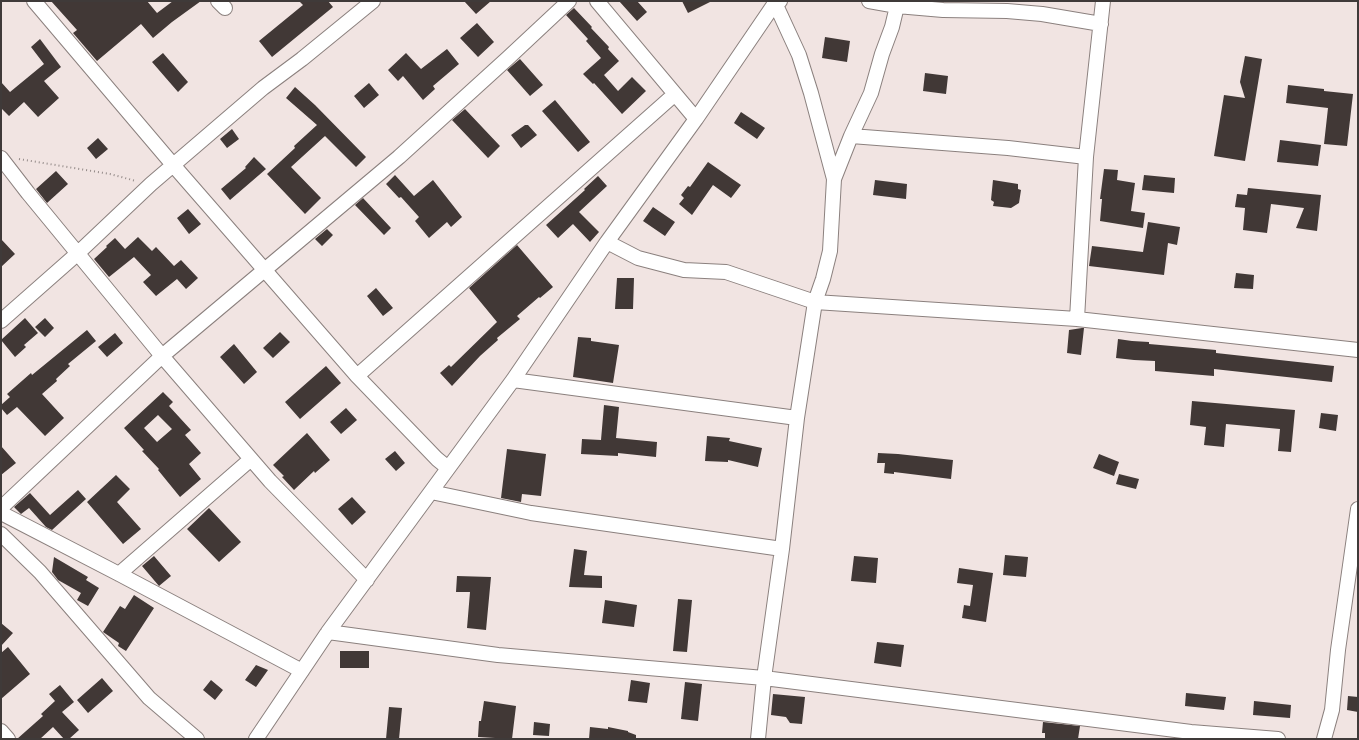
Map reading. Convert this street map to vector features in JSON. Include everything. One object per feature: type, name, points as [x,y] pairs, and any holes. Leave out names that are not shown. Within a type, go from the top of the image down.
[{"type":"street","points":[[34,1],[174,166],[357,376],[437,460],[448,468]]},
{"type":"street","points":[[1,321],[77,254],[151,184],[174,166],[263,88],[302,59],[373,1]]},
{"type":"street","points":[[1,508],[162,356],[399,157],[568,1]]},
{"type":"street","points":[[597,1],[696,119]]},
{"type":"street","points":[[869,1],[897,6],[943,10],[956,5],[1042,14],[1101,24]]},
{"type":"street","points":[[1077,319],[1086,156],[1104,1]]},
{"type":"street","points":[[256,739],[328,632],[512,380],[607,242],[696,119],[776,2]]},
{"type":"street","points":[[758,739],[764,678],[798,418],[815,302],[830,251],[834,179],[811,93],[799,55],[776,2]]},
{"type":"street","points":[[834,179],[851,136],[871,93],[882,54],[892,27],[897,6]]},
{"type":"street","points":[[357,376],[675,94]]},
{"type":"street","points":[[851,136],[1008,148],[1086,156]]},
{"type":"street","points":[[1,158],[77,254],[162,356],[270,481],[367,580]]},
{"type":"street","points":[[607,242],[638,258],[684,270],[726,272],[815,302],[1077,319],[1358,350]]},
{"type":"street","points":[[512,380],[798,418]]},
{"type":"street","points":[[119,574],[251,458]]},
{"type":"street","points":[[431,492],[531,513],[782,549]]},
{"type":"street","points":[[1324,739],[1332,710],[1338,650],[1358,509]]},
{"type":"street","points":[[1,514],[119,574],[302,671]]},
{"type":"street","points":[[1,534],[40,572],[149,698],[197,739]]},
{"type":"street","points":[[328,632],[498,655],[764,678],[1190,736],[1278,739]]},
{"type":"street","points":[[1,731],[8,739]]},
{"type":"path","points":[[17,159],[110,174],[151,184]]},
{"type":"building","points":[[51,1],[147,1],[157,13],[173,1],[201,1],[153,38],[141,24],[97,61],[73,33],[77,30]]},
{"type":"building","points":[[299,1],[328,1],[333,7],[272,57],[259,41],[303,5]]},
{"type":"building","points":[[464,1],[491,1],[476,14]]},
{"type":"building","points":[[619,1],[637,1],[647,12],[637,21]]},
{"type":"building","points":[[682,1],[712,1],[688,13]]},
{"type":"building","points":[[574,8],[609,47],[608,49],[619,61],[604,75],[618,91],[632,77],[646,91],[622,114],[594,83],[593,84],[583,74],[601,58],[586,41],[588,39],[566,15]]},
{"type":"building","points":[[477,23],[494,42],[478,57],[460,38]]},
{"type":"building","points":[[825,37],[850,41],[847,62],[822,58]]},
{"type":"building","points":[[40,39],[61,67],[44,81],[59,98],[38,117],[24,102],[9,116],[1,108],[1,82],[10,92],[44,64],[31,47]]},
{"type":"building","points":[[447,49],[459,64],[433,86],[435,89],[423,100],[403,76],[398,81],[388,70],[406,53],[421,69]]},
{"type":"building","points":[[163,53],[188,82],[178,92],[152,62]]},
{"type":"building","points":[[1245,56],[1262,59],[1245,161],[1214,156],[1224,95],[1245,98],[1240,82]]},
{"type":"building","points":[[520,59],[543,85],[530,96],[507,70]]},
{"type":"building","points":[[925,73],[948,76],[946,94],[923,91]]},
{"type":"building","points":[[369,83],[379,95],[364,108],[354,96]]},
{"type":"building","points":[[1288,85],[1353,94],[1347,146],[1324,144],[1328,108],[1286,103]]},
{"type":"building","points":[[295,87],[315,105],[366,157],[356,167],[325,136],[291,167],[321,198],[305,214],[267,174],[317,125],[286,98]]},
{"type":"building","points":[[555,100],[590,142],[578,152],[542,111]]},
{"type":"building","points":[[465,109],[500,146],[488,158],[452,120]]},
{"type":"building","points":[[741,112],[765,128],[757,139],[734,123]]},
{"type":"building","points":[[525,125],[528,125],[537,135],[521,148],[511,135]]},
{"type":"building","points":[[232,129],[239,139],[227,148],[220,139]]},
{"type":"building","points":[[98,138],[108,149],[96,159],[87,148]]},
{"type":"building","points":[[1280,140],[1321,145],[1318,166],[1277,162]]},
{"type":"building","points":[[254,157],[266,169],[230,200],[221,189],[246,168],[245,167]]},
{"type":"building","points":[[708,162],[741,185],[731,198],[713,185],[692,215],[679,204],[684,198],[681,195],[688,186],[690,187]]},
{"type":"building","points":[[1104,169],[1118,170],[1117,180],[1135,183],[1131,211],[1145,213],[1143,228],[1100,221],[1102,199],[1100,199]]},
{"type":"building","points":[[56,171],[68,184],[47,203],[36,189]]},
{"type":"building","points":[[395,175],[414,196],[433,180],[462,217],[451,227],[447,222],[429,238],[415,221],[419,217],[401,197],[399,198],[386,184]]},
{"type":"building","points":[[1144,175],[1175,178],[1174,193],[1142,190]]},
{"type":"building","points":[[598,176],[607,186],[579,212],[599,232],[590,242],[573,224],[558,238],[546,225],[585,190],[584,189]]},
{"type":"building","points":[[875,180],[907,184],[906,199],[873,195]]},
{"type":"building","points":[[993,180],[1018,184],[1018,189],[1021,190],[1019,203],[1011,208],[993,206],[994,202],[991,200]]},
{"type":"building","points":[[1248,188],[1321,195],[1317,231],[1296,228],[1304,208],[1271,204],[1267,233],[1243,230],[1245,208],[1235,207],[1237,194],[1247,195]]},
{"type":"building","points":[[363,198],[391,228],[384,235],[355,205]]},
{"type":"building","points":[[653,207],[675,222],[665,236],[643,221]]},
{"type":"building","points":[[188,209],[201,224],[189,234],[177,218]]},
{"type":"building","points":[[1148,222],[1180,227],[1177,245],[1168,243],[1164,275],[1089,266],[1092,246],[1143,252]]},
{"type":"building","points":[[327,229],[333,235],[322,246],[315,239]]},
{"type":"building","points":[[138,237],[152,251],[156,247],[174,266],[181,260],[198,278],[186,289],[177,279],[156,296],[143,282],[151,275],[134,257],[109,277],[94,259],[115,238],[125,249]]},
{"type":"building","points":[[1,239],[15,254],[1,267]]},
{"type":"building","points":[[517,245],[553,287],[517,316],[520,319],[497,338],[498,340],[480,356],[452,386],[440,373],[449,365],[451,367],[497,322],[469,288]]},
{"type":"building","points":[[1236,273],[1254,275],[1253,289],[1234,288]]},
{"type":"building","points":[[617,278],[634,278],[633,309],[615,309]]},
{"type":"building","points":[[376,288],[393,308],[383,316],[367,296]]},
{"type":"building","points":[[25,318],[38,333],[24,345],[26,347],[15,357],[1,340]]},
{"type":"building","points":[[45,318],[54,328],[45,337],[35,327]]},
{"type":"building","points":[[1084,328],[1081,355],[1067,353],[1069,330]]},
{"type":"building","points":[[87,330],[96,341],[68,364],[70,366],[56,379],[57,381],[42,394],[64,418],[45,436],[17,407],[7,415],[1,408],[1,405],[10,397],[7,394],[31,373],[32,375]]},
{"type":"building","points":[[280,332],[290,342],[273,358],[263,348]]},
{"type":"building","points":[[115,333],[123,343],[107,357],[98,347]]},
{"type":"building","points":[[578,337],[591,338],[591,341],[619,345],[613,383],[573,377]]},
{"type":"building","points":[[1118,339],[1149,342],[1149,344],[1216,350],[1216,353],[1334,366],[1332,382],[1214,369],[1214,376],[1155,371],[1155,361],[1116,358]]},
{"type":"building","points":[[234,344],[257,372],[244,384],[220,357]]},
{"type":"building","points":[[326,366],[341,383],[300,419],[285,402]]},
{"type":"building","points":[[163,392],[173,402],[169,406],[191,430],[185,435],[201,453],[189,464],[201,479],[180,497],[158,470],[159,469],[142,451],[144,450],[124,428]],"holes":[[[158,415],[172,429],[157,442],[144,428]]]},
{"type":"building","points":[[1192,401],[1295,410],[1291,452],[1278,451],[1280,429],[1226,424],[1224,447],[1204,445],[1206,427],[1190,425]]},
{"type":"building","points":[[604,405],[619,407],[616,438],[657,442],[656,457],[618,453],[618,456],[581,454],[582,439],[601,440]]},
{"type":"building","points":[[346,408],[357,420],[341,434],[330,422]]},
{"type":"building","points":[[1321,413],[1338,415],[1336,431],[1319,428]]},
{"type":"building","points":[[307,433],[330,460],[315,473],[314,471],[294,490],[282,477],[284,476],[273,465]]},
{"type":"building","points":[[707,436],[730,438],[729,441],[762,448],[758,467],[728,460],[728,462],[705,461]]},
{"type":"building","points":[[1,446],[16,463],[1,475]]},
{"type":"building","points":[[507,449],[546,454],[541,496],[522,494],[521,502],[501,498]]},
{"type":"building","points":[[395,451],[405,463],[396,471],[385,459]]},
{"type":"building","points":[[878,453],[953,460],[951,479],[894,472],[894,474],[884,473],[885,463],[877,463]]},
{"type":"building","points":[[1099,454],[1119,462],[1114,476],[1093,468]]},
{"type":"building","points":[[1119,474],[1139,479],[1136,489],[1116,484]]},
{"type":"building","points":[[116,475],[130,489],[117,502],[141,529],[123,544],[87,502]]},
{"type":"building","points":[[78,490],[86,499],[52,530],[46,527],[29,508],[21,514],[14,507],[30,493],[50,515]]},
{"type":"building","points":[[352,497],[366,512],[352,525],[338,509]]},
{"type":"building","points":[[209,508],[241,542],[219,562],[187,529]]},
{"type":"building","points":[[574,549],[587,551],[584,575],[602,576],[602,588],[569,587]]},
{"type":"building","points":[[1005,555],[1028,557],[1026,577],[1003,575]]},
{"type":"building","points":[[154,556],[171,576],[159,586],[142,566]]},
{"type":"building","points":[[854,556],[878,558],[876,583],[851,581]]},
{"type":"building","points":[[54,557],[88,577],[86,580],[99,588],[88,606],[77,600],[81,593],[58,580],[52,572]]},
{"type":"building","points":[[959,568],[993,573],[986,622],[962,618],[964,605],[970,606],[973,585],[957,583]]},
{"type":"building","points":[[457,576],[491,577],[486,630],[467,628],[470,592],[456,592]]},
{"type":"building","points":[[134,595],[154,608],[126,651],[118,646],[119,643],[103,632],[120,606],[125,609]]},
{"type":"building","points":[[678,599],[692,600],[687,652],[673,651]]},
{"type":"building","points":[[605,600],[637,605],[634,627],[602,623]]},
{"type":"building","points":[[1,623],[13,633],[1,646]]},
{"type":"building","points":[[877,642],[904,645],[901,667],[874,663]]},
{"type":"building","points":[[8,647],[30,674],[1,699],[1,653]]},
{"type":"building","points":[[340,651],[369,651],[369,668],[340,668]]},
{"type":"building","points":[[256,665],[268,670],[256,687],[245,680]]},
{"type":"building","points":[[102,678],[113,691],[88,713],[77,700]]},
{"type":"building","points":[[211,680],[223,690],[215,700],[203,690]]},
{"type":"building","points":[[631,680],[650,683],[647,703],[628,701]]},
{"type":"building","points":[[685,682],[702,684],[698,721],[681,719]]},
{"type":"building","points":[[60,685],[74,702],[62,712],[79,730],[69,739],[64,739],[53,727],[40,739],[17,739],[43,716],[41,714],[55,701],[49,694]]},
{"type":"building","points":[[1186,693],[1226,697],[1224,710],[1185,706]]},
{"type":"building","points":[[773,694],[805,697],[802,724],[790,723],[786,717],[771,715]]},
{"type":"building","points":[[1348,696],[1358,697],[1358,712],[1347,710]]},
{"type":"building","points":[[484,701],[516,706],[512,739],[478,737],[479,721],[481,721]]},
{"type":"building","points":[[1254,701],[1291,705],[1290,718],[1253,715]]},
{"type":"building","points":[[389,707],[402,708],[399,739],[386,739]]},
{"type":"building","points":[[534,722],[550,724],[549,736],[533,735]]},
{"type":"building","points":[[1043,722],[1080,726],[1078,739],[1045,739],[1045,733],[1042,733]]},
{"type":"building","points":[[590,727],[608,729],[608,727],[628,731],[636,735],[636,738],[589,739]]}]
